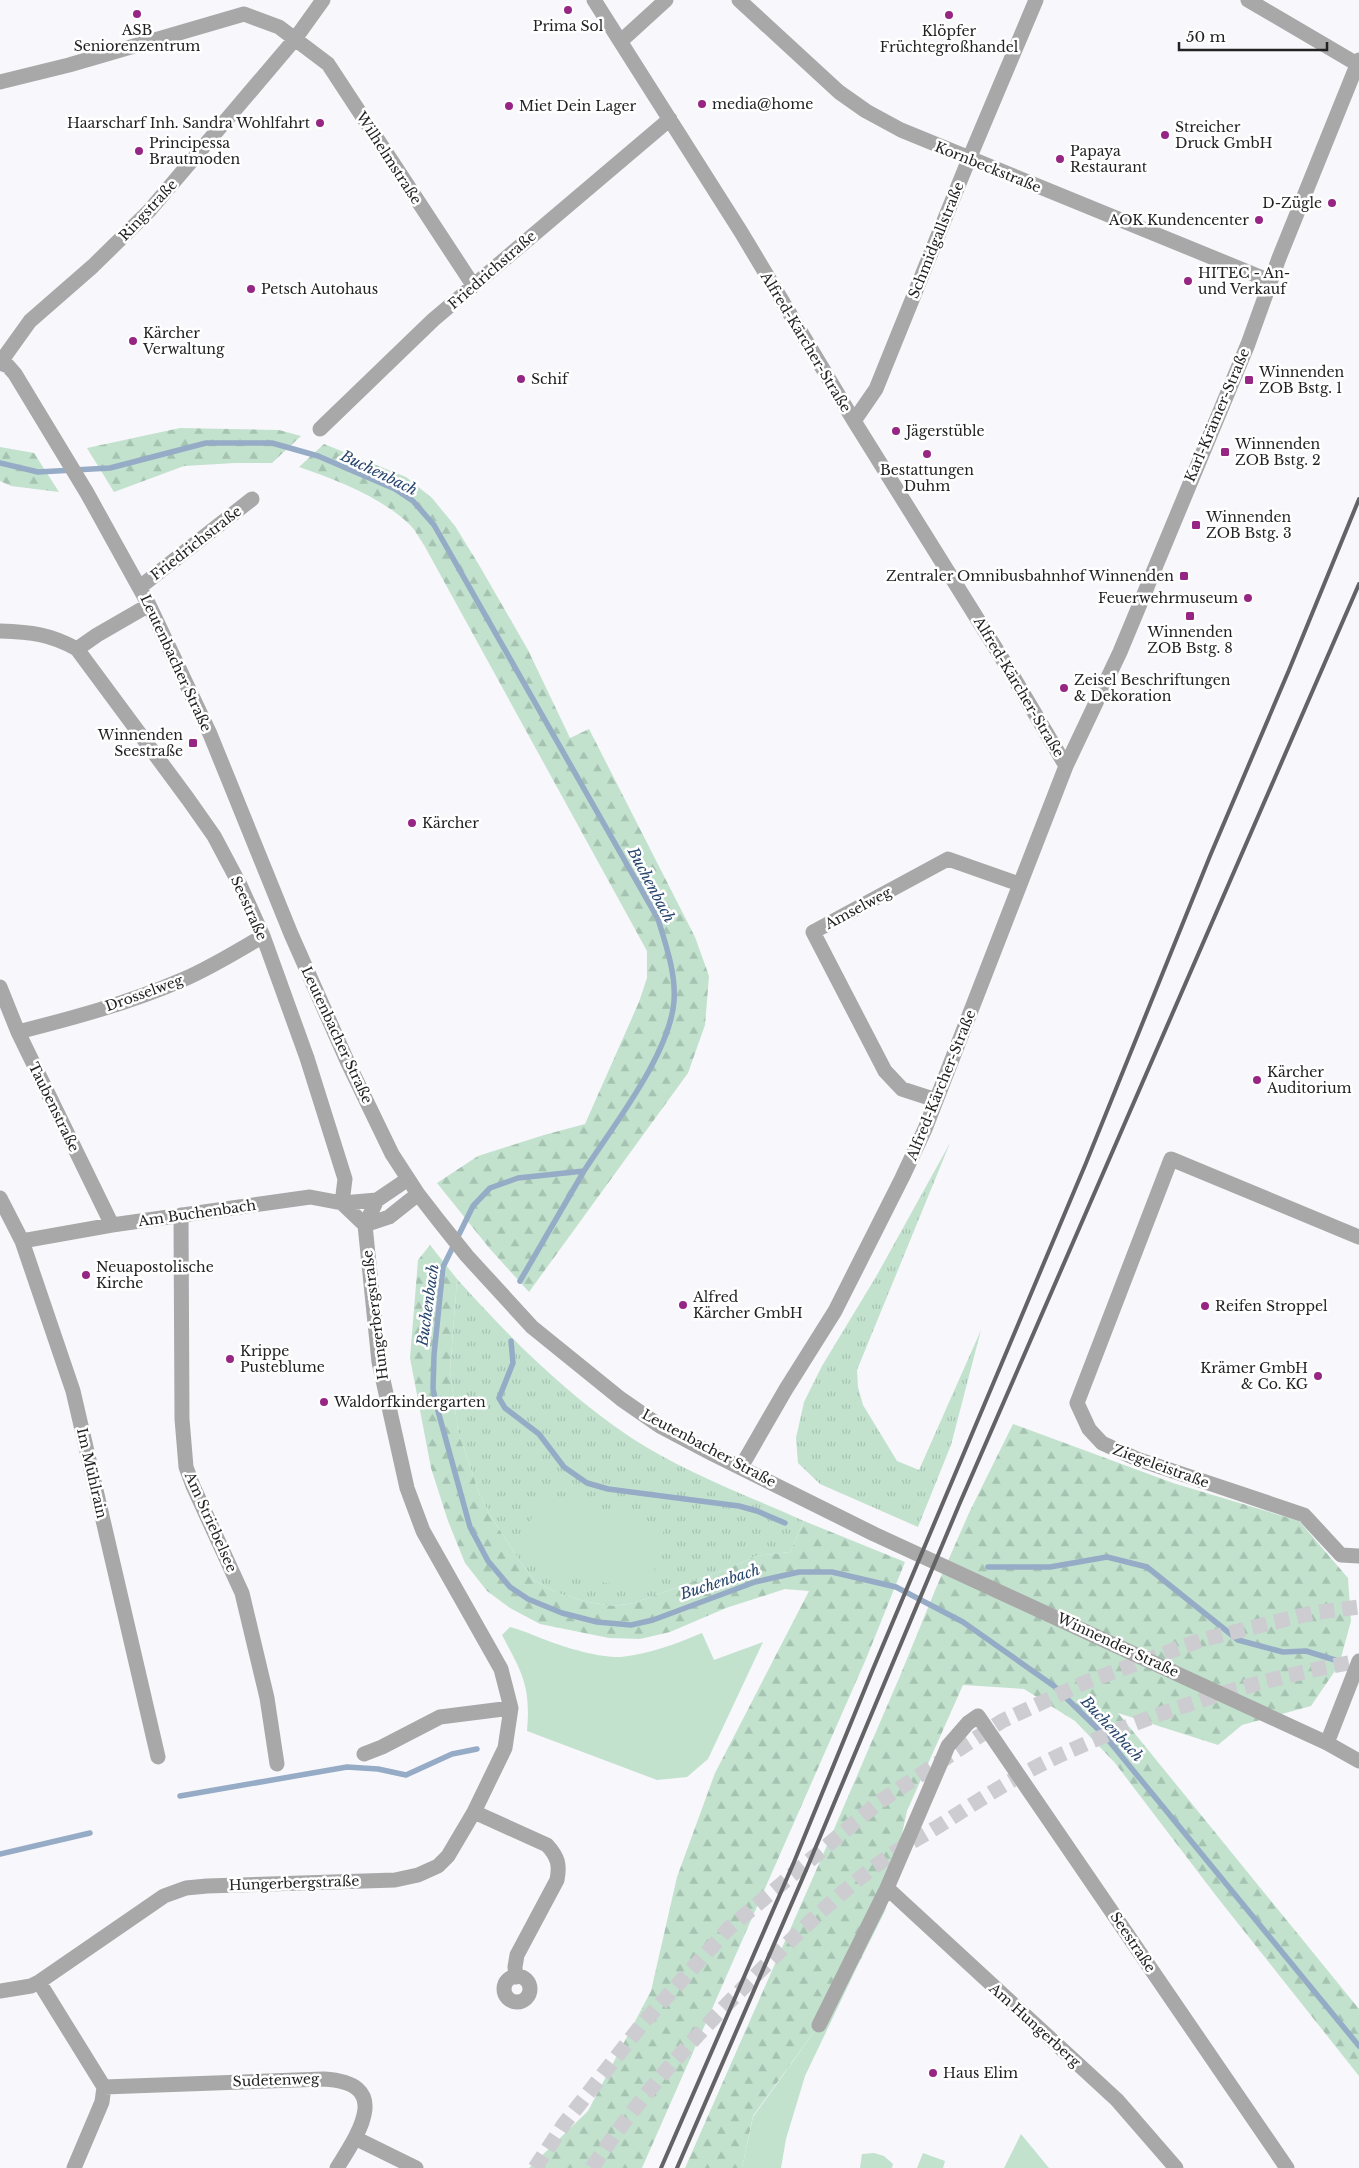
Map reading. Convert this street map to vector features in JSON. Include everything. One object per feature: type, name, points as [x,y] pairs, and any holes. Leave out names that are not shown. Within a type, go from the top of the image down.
[{"type":"street","name":"Ringstraße","points":[[0,363],[30,321],[93,266],[149,211],[295,39],[323,0]]},
{"type":"street","name":"Alfred-Kärcher-Straße","points":[[594,0],[622,41],[741,232],[854,421],[1008,668],[1066,766],[936,1100],[902,1178],[835,1310],[786,1388],[741,1467]]},
{"type":"street","points":[[622,41],[666,0]]},
{"type":"street","name":"Kornbeckstraße","points":[[739,0],[839,92],[866,111],[901,130],[1270,281]]},
{"type":"street","name":"Schmidgallstraße","points":[[854,421],[876,389],[1036,0]]},
{"type":"street","points":[[1248,0],[1358,62]]},
{"type":"street","name":"Wilhelmstraße","points":[[0,82],[70,65],[244,14],[279,28],[328,64],[473,285]]},
{"type":"street","name":"Karl-Krämer-Straße","points":[[1066,766],[1120,652],[1248,344],[1270,281],[1358,62]]},
{"type":"street","name":"Friedrichstraße","points":[[320,429],[433,320],[670,118]]},
{"type":"street","name":"Leutenbacher Straße","points":[[0,363],[8,366],[15,374],[87,492],[140,587],[206,727],[291,934],[344,1054],[392,1154],[418,1194],[467,1256],[532,1327],[621,1399],[660,1426],[874,1534]]},
{"type":"street","name":"Friedrichstraße","points":[[140,587],[252,499]]},
{"type":"street","points":[[77,649],[97,635],[149,605]]},
{"type":"street","name":"Seestraße","points":[[0,631],[26,632],[58,638],[77,649],[214,836],[240,885],[263,936],[307,1058],[345,1180],[342,1203]]},
{"type":"street","name":"Amselweg","points":[[936,1100],[902,1089],[886,1072],[813,932],[948,860],[1019,884]]},
{"type":"street","name":"Drosselweg","points":[[18,1032],[96,1011],[182,980],[219,962],[263,936]]},
{"type":"street","name":"Taubenstraße","points":[[0,987],[18,1032],[112,1225]]},
{"type":"street","name":"Ziegeleistraße","points":[[1359,1237],[1172,1159],[1077,1403],[1089,1429],[1102,1443],[1137,1459],[1304,1514],[1341,1555],[1359,1556]]},
{"type":"street","points":[[365,1225],[377,1200],[408,1179]]},
{"type":"street","points":[[365,1225],[389,1217],[418,1194]]},
{"type":"street","name":"Am Buchenbach","points":[[22,1241],[112,1225],[310,1197],[342,1203],[377,1200]]},
{"type":"street","name":"Im Mühlrain","points":[[0,1198],[22,1241],[74,1391],[158,1757]]},
{"type":"street","points":[[342,1203],[365,1225]]},
{"type":"street","name":"Am Striebelsee","points":[[181,1215],[182,1420],[186,1467],[242,1593],[267,1698],[277,1764]]},
{"type":"street","name":"Hungerbergstraße","points":[[0,1991],[31,1986],[39,1982],[164,1896],[186,1888],[395,1880],[418,1875],[438,1866],[448,1856],[474,1812],[504,1748],[508,1736],[511,1708],[501,1670],[423,1531],[407,1488],[379,1362],[365,1225]]},
{"type":"street","name":"Winnender Straße","points":[[874,1534],[1327,1743],[1359,1761]]},
{"type":"street","points":[[1327,1743],[1359,1661]]},
{"type":"street","points":[[364,1754],[382,1747],[440,1717],[511,1708]]},
{"type":"street","name":"Seestraße","points":[[887,1888],[948,1746],[968,1723],[978,1716],[1287,2168]]},
{"type":"street","points":[[474,1812],[548,1846],[556,1854],[560,1867],[557,1880],[517,1955],[516,1977]]},
{"type":"street","points":[[819,2025],[887,1888]]},
{"type":"street","name":"Am Hungerberg","points":[[887,1888],[1117,2100],[1176,2168]]},
{"type":"street","points":[[39,1982],[104,2087],[102,2102],[74,2168]]},
{"type":"street","name":"Sudetenweg","points":[[104,2087],[340,2080],[361,2093],[366,2104],[365,2117],[338,2168]]},
{"type":"street","points":[[355,2138],[416,2168]]},
{"type":"green space","points":[[180,428],[279,430],[301,436],[272,463],[184,466],[114,492],[87,448]]},
{"type":"green space","points":[[324,444],[406,477],[432,498],[455,526],[528,650],[570,738],[589,729],[695,937],[709,976],[705,1025],[688,1073],[529,1292],[490,1249],[437,1183],[478,1156],[585,1124],[639,1002],[647,978],[647,951],[415,531],[397,514],[371,497],[342,483],[299,467]]},
{"type":"green space","points":[[0,447],[34,453],[59,492],[11,486],[0,481]]},
{"type":"green space","points":[[950,1143],[857,1370],[858,1387],[863,1405],[897,1461],[919,1470],[981,1330],[951,1445],[918,1527],[820,1484],[798,1463],[796,1438],[804,1402],[822,1366],[877,1275]]},
{"type":"green space","points":[[430,1245],[457,1279],[450,1371],[458,1431],[479,1493],[490,1515],[535,1581],[560,1594],[588,1602],[613,1606],[634,1603],[727,1569],[756,1556],[790,1552],[804,1521],[905,1562],[866,1659],[642,2168],[529,2168],[588,2111],[651,1991],[677,1877],[715,1773],[809,1591],[785,1589],[726,1608],[670,1632],[640,1639],[609,1638],[540,1624],[510,1608],[487,1591],[465,1563],[448,1521],[431,1468],[410,1358],[418,1260]]},
{"type":"green space","points":[[457,1279],[517,1343],[560,1383],[630,1437],[650,1450],[693,1472],[804,1521],[790,1552],[756,1556],[727,1569],[634,1603],[613,1606],[588,1602],[560,1594],[535,1581],[490,1515],[479,1493],[458,1431],[450,1371]]},
{"type":"green space","points":[[1013,1424],[1173,1483],[1299,1521],[1348,1578],[1351,1621],[1339,1665],[1311,1706],[1242,1725],[1218,1745],[1118,1713],[1359,2009],[1359,2076],[1217,1897],[1115,1763],[1075,1721],[1024,1689],[963,1685],[907,1811],[885,1911],[857,1967],[819,2025],[753,2116],[742,2168],[685,2168],[822,1857],[969,1513]]},
{"type":"green space","points":[[537,1494],[665,1525],[649,1593],[521,1563]]},
{"type":"green space","points":[[510,1627],[571,1649],[614,1657],[631,1656],[652,1651],[702,1633],[714,1660],[763,1642],[708,1759],[687,1777],[657,1780],[527,1731],[528,1702],[524,1680],[502,1635]]},
{"type":"green space","points":[[857,1967],[805,2076],[786,2139],[781,2168],[742,2168],[753,2117],[819,2025]]},
{"type":"green space","points":[[1021,2134],[1049,2168],[1004,2168]]},
{"type":"green space","points":[[874,2153],[884,2156],[893,2164],[892,2168],[860,2168],[862,2154]]},
{"type":"green space","points":[[923,2153],[945,2161],[943,2168],[917,2168]]},
{"type":"waterway","name":"Buchenbach","points":[[0,463],[38,472],[110,468],[206,443],[272,443],[318,456],[395,489],[413,501],[434,525],[658,919],[672,970],[674,1001],[670,1022],[662,1044],[638,1089],[584,1171],[518,1178],[490,1188],[473,1206],[443,1267],[434,1355],[433,1389],[470,1527],[488,1561],[510,1587],[528,1599],[562,1613],[597,1622],[631,1625],[653,1620],[755,1582],[799,1572],[832,1572],[896,1587],[963,1622],[1054,1686],[1105,1736],[1359,2046]]},
{"type":"waterway","points":[[520,1281],[584,1171]]},
{"type":"waterway","points":[[511,1341],[513,1363],[499,1398],[505,1408],[539,1434],[564,1467],[587,1483],[608,1489],[739,1506],[757,1511],[785,1523]]},
{"type":"waterway","points":[[988,1567],[1050,1567],[1107,1557],[1147,1567],[1238,1640],[1283,1652],[1306,1651],[1335,1660]]},
{"type":"waterway","points":[[180,1796],[347,1767],[378,1769],[406,1775],[452,1754],[477,1749]]},
{"type":"waterway","points":[[0,1854],[90,1833]]},
{"type":"tunnel","points":[[535,2168],[564,2124],[643,2023],[728,1929],[879,1802],[1002,1721],[1086,1682],[1201,1640],[1312,1613],[1359,1607]]},
{"type":"tunnel","points":[[592,2168],[625,2120],[643,2098],[681,2053],[721,2011],[828,1905],[892,1854],[1017,1777],[1100,1737],[1172,1710],[1246,1687],[1321,1668],[1359,1661]]},
{"type":"railway","points":[[661,2168],[794,1862],[1086,1163],[1210,856],[1359,499]]},
{"type":"railway","points":[[677,2168],[807,1868],[959,1505],[1359,584]]},
{"type":"place","name":"Prima Sol","points":[[568,10]]},
{"type":"place","name":"ASB Seniorenzentrum","points":[[137,14]]},
{"type":"place","name":"Klöpfer Früchtegroßhandel","points":[[949,15]]},
{"type":"place","name":"media@home","points":[[702,104]]},
{"type":"place","name":"Miet Dein Lager","points":[[509,106]]},
{"type":"place","name":"Haarscharf Inh. Sandra Wohlfahrt","points":[[320,123]]},
{"type":"place","name":"Streicher Druck GmbH","points":[[1165,135]]},
{"type":"place","name":"Principessa Brautmoden","points":[[139,151]]},
{"type":"place","name":"Papaya Restaurant","points":[[1060,159]]},
{"type":"place","name":"D-Zügle","points":[[1332,203]]},
{"type":"place","name":"AOK Kundencenter","points":[[1259,220]]},
{"type":"place","name":"HITEC - An- und Verkauf","points":[[1188,281]]},
{"type":"place","name":"Petsch Autohaus","points":[[251,289]]},
{"type":"place","name":"Kärcher Verwaltung","points":[[133,341]]},
{"type":"place","name":"Schif","points":[[521,379]]},
{"type":"place","name":"Winnenden ZOB Bstg. 1","points":[[1249,380]]},
{"type":"place","name":"Jägerstüble","points":[[896,431]]},
{"type":"place","name":"Winnenden ZOB Bstg. 2","points":[[1225,452]]},
{"type":"place","name":"Bestattungen Duhm","points":[[927,454]]},
{"type":"place","name":"Winnenden ZOB Bstg. 3","points":[[1196,525]]},
{"type":"place","name":"Zentraler Omnibusbahnhof Winnenden","points":[[1184,576]]},
{"type":"place","name":"Feuerwehrmuseum","points":[[1248,598]]},
{"type":"place","name":"Winnenden ZOB Bstg. 8","points":[[1190,616]]},
{"type":"place","name":"Zeisel Beschriftungen & Dekoration","points":[[1064,688]]},
{"type":"place","name":"Winnenden Seestraße","points":[[193,743]]},
{"type":"place","name":"Kärcher","points":[[412,823]]},
{"type":"place","name":"Kärcher Auditorium","points":[[1257,1080]]},
{"type":"place","name":"Neuapostolische Kirche","points":[[86,1275]]},
{"type":"place","name":"Alfred Kärcher GmbH","points":[[683,1305]]},
{"type":"place","name":"Reifen Stroppel","points":[[1205,1306]]},
{"type":"place","name":"Krippe Pusteblume","points":[[230,1359]]},
{"type":"place","name":"Krämer GmbH & Co. KG","points":[[1318,1376]]},
{"type":"place","name":"Waldorfkindergarten","points":[[324,1402]]},
{"type":"place","name":"Haus Elim","points":[[933,2073]]}]
